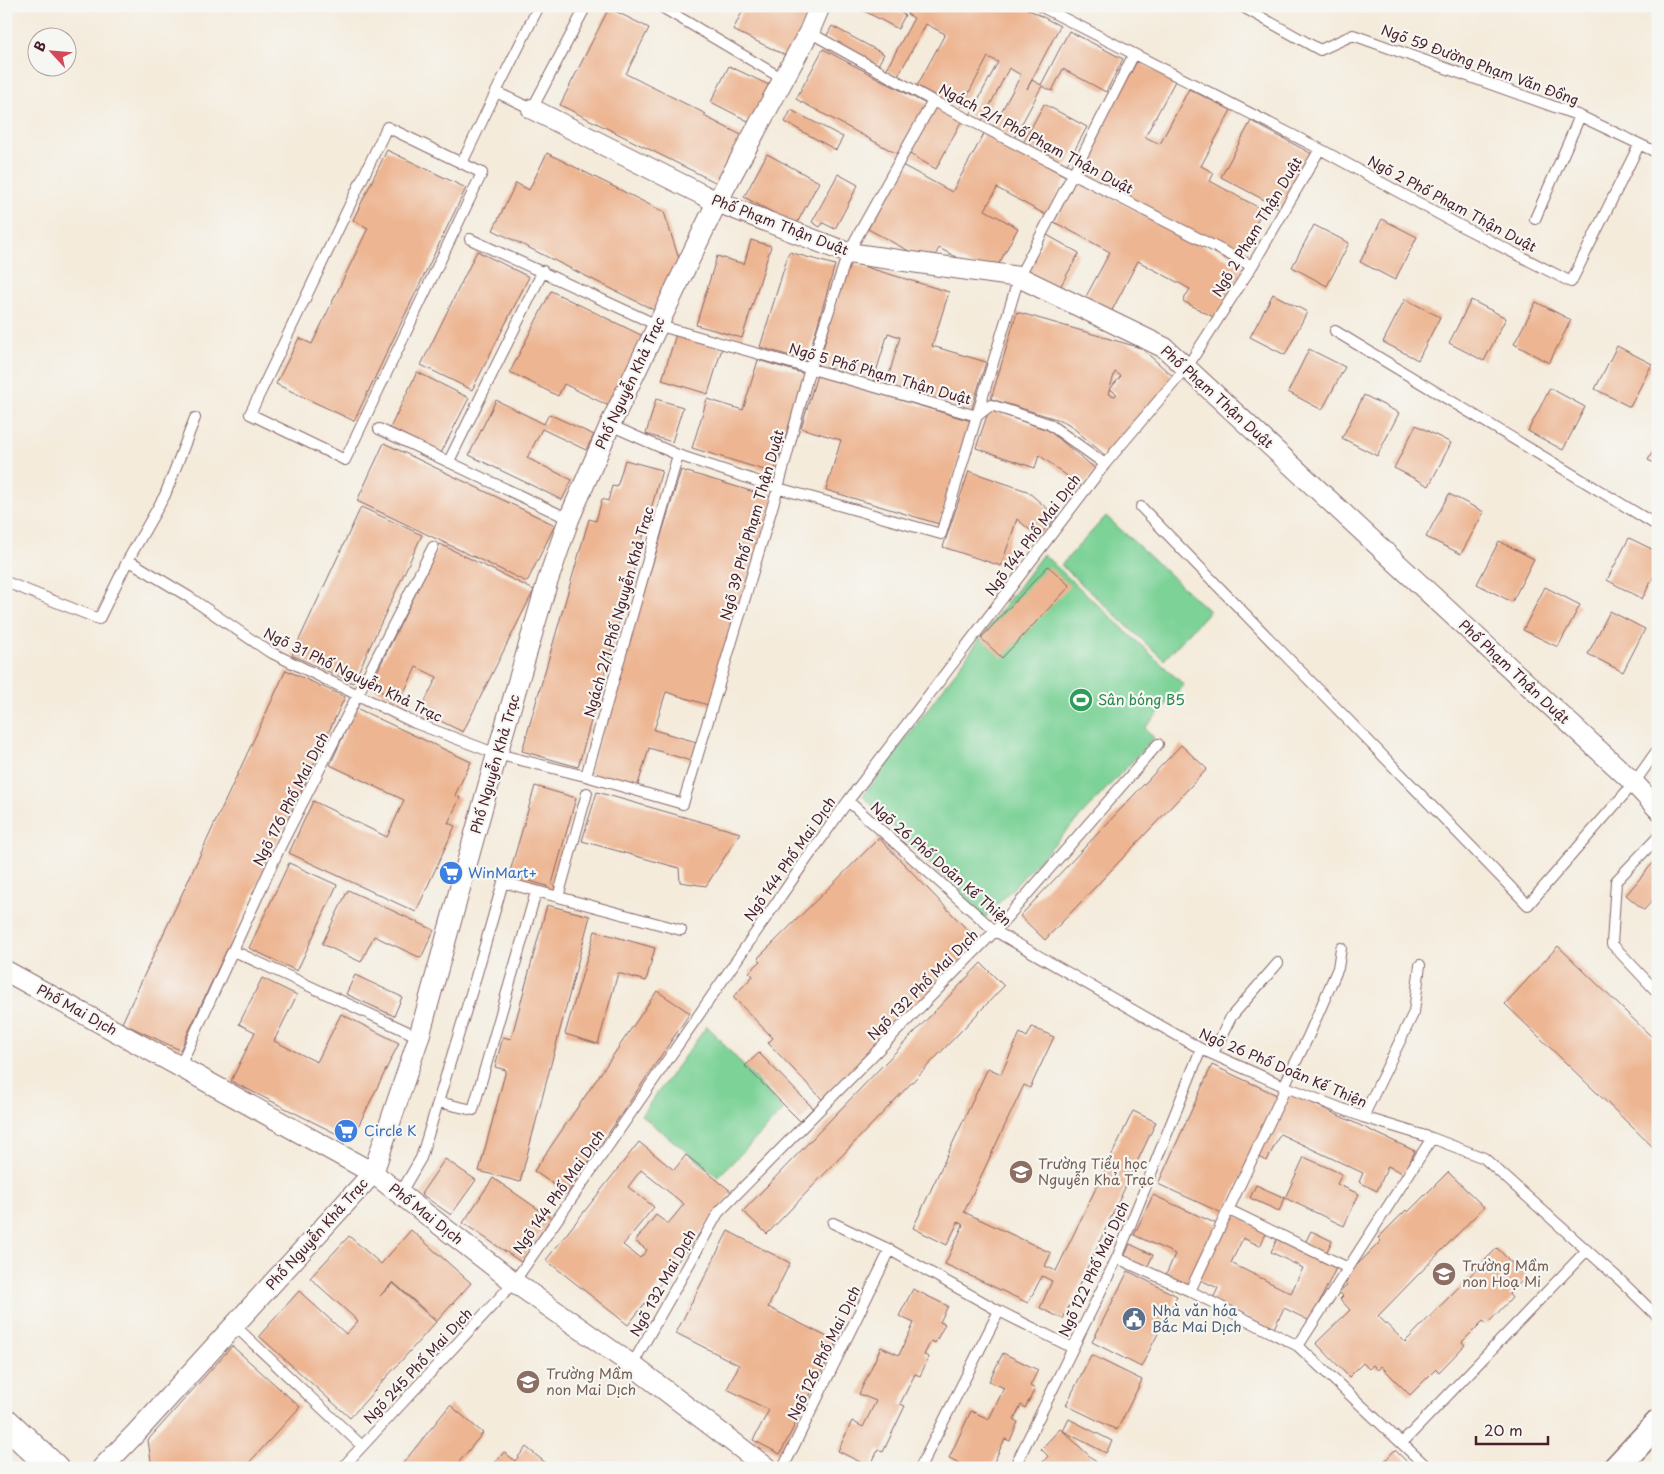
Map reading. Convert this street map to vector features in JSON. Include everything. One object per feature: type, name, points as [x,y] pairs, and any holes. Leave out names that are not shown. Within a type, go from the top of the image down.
[{"type":"main road","points":[[6,1422],[54,1468]]},
{"type":"street","name":"Phố Nguyễn Khả Trạc","points":[[102,1468],[373,1173],[419,1037],[497,754],[547,583],[568,519],[657,325],[717,202],[820,6]]},
{"type":"street","name":"Phố Phạm Thận Duật","points":[[532,109],[717,202],[848,253],[1018,277],[1165,348],[1634,783],[1658,809]]},
{"type":"street","name":"Phố Mai Dịch","points":[[6,971],[373,1173],[514,1282],[632,1365],[767,1468]]},
{"type":"street","points":[[1616,1468],[1658,1423]]},
{"type":"lane","points":[[462,163],[539,6]]},
{"type":"lane","points":[[496,92],[532,109],[586,6]]},
{"type":"lane","points":[[660,6],[783,79]]},
{"type":"lane","name":"Ngõ 2 Phạm Thận Duật","points":[[1040,6],[1320,149],[1252,266],[1187,368]]},
{"type":"lane","name":"Ngõ 59 Đường Phạm Văn Đồng","points":[[1241,6],[1320,50],[1353,35],[1580,116],[1658,153]]},
{"type":"lane","name":"Ngách 2/1 Phố Phạm Thận Duật","points":[[808,32],[1073,174],[1252,266]]},
{"type":"lane","points":[[610,425],[678,455],[778,488],[940,534],[1018,277],[1134,54]]},
{"type":"lane","name":"Ngõ 39 Phố Phạm Thận Duật","points":[[683,804],[778,488],[810,368],[848,253],[933,100]]},
{"type":"lane","points":[[1535,219],[1580,116]]},
{"type":"lane","points":[[386,127],[462,163],[482,173],[345,460],[250,414],[386,127]]},
{"type":"lane","name":"Ngõ 2 Phố Phạm Thận Duật","points":[[1320,149],[1459,225],[1571,282],[1639,145]]},
{"type":"lane","name":"Ngõ 5 Phố Phạm Thận Duật","points":[[470,239],[657,325],[977,416],[991,405],[1050,424],[1105,464]]},
{"type":"lane","points":[[449,461],[543,271]]},
{"type":"lane","points":[[1335,331],[1658,526]]},
{"type":"lane","points":[[1105,464],[1187,368]]},
{"type":"lane","points":[[6,582],[99,619],[128,560],[165,495],[194,418]]},
{"type":"lane","points":[[379,429],[568,519]]},
{"type":"lane","name":"Ngách 2/1 Phố Nguyễn Khả Trạc","points":[[586,776],[678,455]]},
{"type":"lane","name":"Ngõ 144 Phố Mai Dịch","points":[[514,1282],[848,801],[1105,464]]},
{"type":"lane","points":[[1141,507],[1528,905],[1634,783],[1657,751]]},
{"type":"lane","name":"Ngõ 176 Phố Mai Dịch","points":[[180,1066],[281,845],[433,547]]},
{"type":"lane","name":"Ngõ 31 Phố Nguyễn Khả Trạc","points":[[128,560],[189,597],[268,651],[415,723],[497,754],[586,776],[683,804]]},
{"type":"lane","name":"Ngõ 132 Phố Mai Dịch","points":[[718,1213],[995,931],[1158,744]]},
{"type":"lane","points":[[558,897],[587,793]]},
{"type":"lane","name":"Ngõ 26 Phố Doãn Kế Thiện","points":[[848,801],[995,931],[1201,1049],[1285,1086],[1363,1117],[1432,1138],[1484,1158],[1587,1250],[1658,1317]]},
{"type":"lane","points":[[1658,837],[1616,881],[1612,944],[1658,993]]},
{"type":"lane","points":[[400,1194],[420,1158],[503,882],[681,930]]},
{"type":"lane","points":[[438,1102],[473,1110],[536,892]]},
{"type":"lane","points":[[1190,1291],[1308,1037],[1338,968],[1341,948]]},
{"type":"lane","points":[[234,951],[419,1037]]},
{"type":"lane","points":[[1213,1053],[1231,1017],[1278,963]]},
{"type":"lane","points":[[1363,1117],[1414,1012],[1420,965]]},
{"type":"lane","name":"Ngõ 122 Phố Mai Dịch","points":[[1014,1468],[1117,1258],[1201,1049]]},
{"type":"lane","points":[[1298,1346],[1432,1138]]},
{"type":"lane","points":[[1228,1210],[1348,1268]]},
{"type":"lane","name":"Ngõ 132 Mai Dịch","points":[[632,1365],[718,1213]]},
{"type":"lane","points":[[833,1223],[890,1250],[998,1311],[1073,1348]]},
{"type":"lane","name":"Ngõ 126 Phố Mai Dịch","points":[[783,1468],[890,1250]]},
{"type":"lane","points":[[1402,1443],[1587,1250]]},
{"type":"lane","points":[[1117,1258],[1190,1291],[1298,1346],[1428,1468]]},
{"type":"lane","name":"Ngõ 245 Phố Mai Dịch","points":[[342,1468],[514,1282]]},
{"type":"lane","points":[[920,1468],[998,1311]]},
{"type":"lane","points":[[234,1325],[362,1446]]},
{"type":"green space","points":[[1106,516],[1209,611],[1164,660],[1061,565]]},
{"type":"green space","points":[[1043,554],[1184,685],[1145,728],[1154,738],[984,919],[863,796]]},
{"type":"green space","points":[[707,1026],[784,1110],[718,1177],[641,1115]]},
{"type":"building","points":[[745,6],[812,6],[787,56],[733,30]]},
{"type":"building","points":[[855,6],[888,6],[905,15],[898,29]]},
{"type":"building","points":[[910,6],[1022,6],[1060,26],[1027,89],[1032,80],[1041,85],[1069,31],[1123,59],[1106,92],[1063,69],[1052,91],[1042,86],[1014,138],[993,127],[1021,75],[1009,68],[982,121],[970,115],[998,62],[988,57],[960,109],[917,86],[945,34],[926,24],[898,76],[886,70],[914,18],[907,14]]},
{"type":"building","points":[[609,8],[649,28],[626,74],[706,114],[704,116],[743,136],[719,184],[560,105]]},
{"type":"building","points":[[832,26],[884,54],[878,65],[826,37]]},
{"type":"building","points":[[823,49],[928,105],[901,156],[796,99]]},
{"type":"building","points":[[1137,61],[1175,81],[1145,137],[1160,144],[1189,89],[1231,110],[1201,166],[1214,173],[1210,181],[1263,210],[1237,257],[1078,172]]},
{"type":"building","points":[[729,66],[769,85],[750,122],[711,102]]},
{"type":"building","points":[[1044,104],[1087,127],[1066,166],[1023,143]]},
{"type":"building","points":[[934,105],[962,120],[936,169],[908,153]]},
{"type":"building","points":[[791,110],[843,137],[836,150],[785,122]]},
{"type":"building","points":[[1251,121],[1312,154],[1283,210],[1221,177]]},
{"type":"building","points":[[985,132],[1067,177],[1046,215],[997,188],[985,210],[1018,228],[994,273],[981,270],[939,248],[931,263],[868,229],[902,165],[952,192]]},
{"type":"building","points":[[387,150],[466,188],[354,421],[276,384],[299,338],[312,344],[368,228],[353,220]]},
{"type":"building","points":[[547,153],[664,212],[679,259],[654,310],[493,230],[516,183],[529,190]]},
{"type":"building","points":[[767,154],[819,182],[796,225],[744,197]]},
{"type":"building","points":[[838,174],[858,185],[835,229],[823,223],[820,227],[812,222]]},
{"type":"building","points":[[1076,179],[1244,268],[1217,319],[1183,301],[1190,289],[1138,261],[1109,316],[1083,302],[1110,252],[1054,222]]},
{"type":"building","points":[[1382,219],[1417,237],[1395,280],[1360,262]]},
{"type":"building","points":[[1314,225],[1349,243],[1327,286],[1292,267]]},
{"type":"building","points":[[1047,235],[1079,253],[1059,289],[1027,272]]},
{"type":"building","points":[[751,240],[771,246],[742,338],[696,325],[717,256],[744,264]]},
{"type":"building","points":[[477,251],[529,277],[472,390],[421,365]]},
{"type":"building","points":[[789,252],[835,265],[807,361],[760,347]]},
{"type":"building","points":[[849,262],[949,292],[932,346],[986,362],[971,411],[886,385],[900,337],[888,333],[873,382],[818,365]]},
{"type":"building","points":[[551,291],[643,336],[609,406],[564,384],[558,396],[510,372]]},
{"type":"building","points":[[1273,294],[1307,312],[1285,355],[1250,337]]},
{"type":"building","points":[[1405,299],[1440,317],[1418,360],[1383,342]]},
{"type":"building","points":[[1471,300],[1506,318],[1484,361],[1449,343]]},
{"type":"building","points":[[1536,302],[1571,320],[1549,363],[1514,344]]},
{"type":"building","points":[[1017,312],[1141,348],[1176,379],[1108,458],[1063,421],[991,399]],"holes":[[[1115,372],[1121,376],[1110,389],[1117,394],[1115,396],[1108,394]]]},
{"type":"building","points":[[676,334],[722,348],[708,394],[662,380]]},
{"type":"building","points":[[1617,346],[1652,364],[1630,407],[1595,389]]},
{"type":"building","points":[[1309,349],[1345,367],[1322,410],[1288,392]]},
{"type":"building","points":[[758,360],[805,374],[774,473],[692,448],[707,399],[743,410]]},
{"type":"building","points":[[417,372],[469,398],[441,453],[390,428]]},
{"type":"building","points":[[817,375],[971,421],[939,524],[826,490],[841,440],[801,428]]},
{"type":"building","points":[[1550,388],[1585,407],[1563,450],[1528,431]]},
{"type":"building","points":[[1364,395],[1399,413],[1377,456],[1342,438]]},
{"type":"building","points":[[656,399],[683,407],[672,442],[646,434]]},
{"type":"building","points":[[496,400],[544,424],[549,414],[594,435],[586,450],[542,429],[527,458],[572,480],[562,500],[469,455]]},
{"type":"building","points":[[989,410],[1048,430],[1096,469],[1082,487],[1039,455],[1035,468],[976,448]]},
{"type":"building","points":[[1416,425],[1451,443],[1429,486],[1394,468]]},
{"type":"building","points":[[1658,442],[1658,465],[1648,460]]},
{"type":"building","points":[[384,443],[555,525],[527,582],[357,501]]},
{"type":"building","points":[[625,460],[662,470],[578,767],[522,751],[589,519],[596,521],[602,499],[608,501],[612,486],[617,487]]},
{"type":"building","points":[[681,470],[774,498],[711,706],[666,692],[654,730],[700,743],[694,762],[649,748],[637,788],[589,774]]},
{"type":"building","points":[[969,471],[1027,491],[1057,517],[1038,537],[1017,519],[1001,566],[943,547]]},
{"type":"building","points":[[1449,494],[1484,512],[1461,554],[1426,537]]},
{"type":"building","points":[[361,507],[422,535],[353,683],[292,655]]},
{"type":"building","points":[[1629,538],[1658,552],[1658,568],[1642,599],[1607,580]]},
{"type":"building","points":[[1499,541],[1534,559],[1512,602],[1477,584]]},
{"type":"building","points":[[440,544],[534,590],[463,732],[420,711],[437,677],[416,667],[400,701],[370,686]]},
{"type":"building","points":[[1048,566],[1070,586],[1002,658],[981,638]]},
{"type":"building","points":[[1545,587],[1580,605],[1558,647],[1523,630]]},
{"type":"building","points":[[1610,611],[1645,629],[1623,672],[1588,654]]},
{"type":"building","points":[[286,670],[345,697],[180,1050],[122,1023]]},
{"type":"building","points":[[356,708],[471,762],[455,795],[460,798],[448,823],[455,826],[416,912],[289,853],[313,801],[387,837],[395,820],[404,800],[330,765]]},
{"type":"building","points":[[1181,745],[1207,769],[1045,940],[1020,916]]},
{"type":"building","points":[[535,786],[576,798],[552,884],[555,886],[555,891],[547,889],[547,886],[509,875]]},
{"type":"building","points":[[597,792],[740,833],[706,886],[680,882],[679,868],[582,841]]},
{"type":"building","points":[[879,838],[980,943],[822,1099],[768,1043],[773,1038],[733,997],[753,976],[749,972],[761,961],[758,958]]},
{"type":"building","points":[[289,863],[337,885],[297,971],[249,948]]},
{"type":"building","points":[[1653,863],[1658,866],[1658,894],[1644,910],[1626,895]]},
{"type":"building","points":[[348,890],[434,930],[421,958],[374,936],[361,962],[322,944]]},
{"type":"building","points":[[547,905],[590,916],[520,1182],[479,1171],[506,1070],[495,1067],[503,1037],[511,1039]]},
{"type":"building","points":[[595,931],[655,948],[646,981],[618,973],[598,1044],[565,1034]]},
{"type":"building","points":[[1558,946],[1658,1043],[1658,1152],[1505,1004]]},
{"type":"building","points":[[981,963],[1004,986],[767,1234],[743,1211]]},
{"type":"building","points":[[355,975],[402,997],[394,1016],[346,994]]},
{"type":"building","points":[[262,978],[297,995],[274,1041],[317,1062],[341,1014],[399,1043],[351,1141],[231,1081],[255,1032],[239,1024]]},
{"type":"building","points":[[657,991],[690,1013],[567,1194],[534,1171]]},
{"type":"building","points":[[1032,1027],[1054,1037],[1030,1088],[1024,1085],[964,1212],[1051,1253],[1045,1266],[1056,1271],[1133,1111],[1156,1122],[1063,1319],[1040,1308],[1052,1281],[1042,1276],[1028,1303],[945,1264],[963,1225],[958,1222],[947,1245],[913,1228],[988,1068],[1001,1074],[1020,1033],[1027,1037]]},
{"type":"building","points":[[759,1053],[813,1108],[800,1121],[745,1066]]},
{"type":"building","points":[[1212,1065],[1279,1096],[1224,1214],[1158,1184]]},
{"type":"building","points":[[1286,1091],[1415,1151],[1404,1174],[1388,1166],[1377,1191],[1359,1182],[1363,1173],[1280,1134],[1267,1161],[1256,1156]]},
{"type":"building","points":[[639,1142],[674,1170],[686,1155],[732,1192],[628,1325],[546,1260]],"holes":[[[641,1170],[684,1204],[668,1224],[656,1215],[635,1241],[647,1250],[640,1258],[623,1245],[654,1207],[628,1187]]]},
{"type":"building","points":[[1304,1157],[1342,1174],[1337,1184],[1359,1194],[1344,1226],[1285,1198]]},
{"type":"building","points":[[445,1159],[476,1180],[451,1215],[421,1194]]},
{"type":"building","points":[[1448,1172],[1484,1207],[1378,1316],[1405,1342],[1497,1248],[1526,1277],[1509,1294],[1512,1298],[1487,1324],[1483,1321],[1462,1342],[1465,1345],[1439,1372],[1436,1369],[1410,1395],[1381,1366],[1378,1370],[1373,1365],[1369,1369],[1363,1363],[1349,1377],[1316,1343],[1350,1310],[1340,1299],[1343,1296],[1339,1292],[1347,1285],[1342,1280],[1381,1241],[1378,1238],[1406,1210],[1408,1212]]},
{"type":"building","points":[[493,1178],[551,1218],[521,1262],[463,1223]]},
{"type":"building","points":[[1256,1185],[1285,1198],[1279,1211],[1250,1198]]},
{"type":"building","points":[[1153,1195],[1219,1225],[1190,1289],[1165,1277],[1175,1254],[1134,1235]]},
{"type":"building","points":[[1229,1212],[1267,1232],[1260,1246],[1243,1238],[1231,1263],[1291,1293],[1303,1268],[1271,1252],[1278,1237],[1337,1266],[1310,1321],[1284,1308],[1273,1330],[1212,1301],[1218,1288],[1196,1278]]},
{"type":"building","points":[[411,1230],[471,1283],[437,1321],[393,1282],[380,1296],[393,1283],[436,1322],[350,1418],[259,1336],[299,1291],[346,1334],[358,1321],[310,1278],[349,1236],[381,1264]]},
{"type":"building","points":[[728,1231],[790,1263],[768,1307],[837,1342],[780,1454],[753,1440],[769,1410],[727,1389],[739,1365],[676,1333]]},
{"type":"building","points":[[1311,1231],[1332,1241],[1325,1255],[1304,1245]]},
{"type":"building","points":[[1130,1244],[1153,1255],[1147,1268],[1124,1258]]},
{"type":"building","name":"Nhà văn hóa Bắc Mai Dịch","points":[[1128,1271],[1177,1296],[1141,1367],[1092,1342]]},
{"type":"building","points":[[913,1289],[948,1306],[940,1322],[945,1324],[935,1343],[931,1341],[924,1355],[929,1357],[920,1376],[915,1374],[900,1404],[905,1406],[883,1452],[878,1450],[870,1467],[838,1451],[852,1421],[863,1427],[876,1401],[859,1394],[881,1347],[899,1355],[914,1323],[899,1316]]},
{"type":"building","points":[[232,1346],[300,1407],[246,1466],[248,1468],[152,1468],[148,1440]]},
{"type":"building","points":[[1003,1353],[1038,1370],[1030,1386],[1035,1389],[1025,1408],[1021,1405],[1014,1420],[1018,1422],[1010,1441],[1005,1439],[991,1468],[965,1468],[966,1466],[949,1458],[971,1411],[989,1419],[1004,1388],[989,1381]]},
{"type":"building","points":[[1091,1355],[1142,1380],[1117,1430],[1066,1405]]},
{"type":"building","points":[[450,1405],[483,1433],[454,1468],[399,1468]]},
{"type":"building","points":[[1069,1419],[1112,1441],[1106,1453],[1063,1431]]},
{"type":"building","points":[[1060,1429],[1099,1465],[1097,1468],[1038,1468],[1048,1456],[1041,1449]]},
{"type":"building","points":[[526,1447],[552,1468],[491,1468],[504,1452],[515,1461]]},
{"type":"building","points":[[1395,1450],[1413,1468],[1378,1468]]},
{"type":"place","name":"Sân bóng B5","points":[[1081,700]]},
{"type":"place","name":"WinMart+","points":[[451,873]]},
{"type":"place","name":"Circle K","points":[[346,1131]]},
{"type":"place","name":"Trường Tiểu học Nguyễn Khả Trạc","points":[[1021,1172]]},
{"type":"place","name":"Trường Mầm non Hoạ Mi","points":[[1444,1274]]},
{"type":"place","name":"Nhà văn hóa Bắc Mai Dịch","points":[[1134,1319]]},
{"type":"place","name":"Trường Mầm non Mai Dịch","points":[[528,1382]]}]
